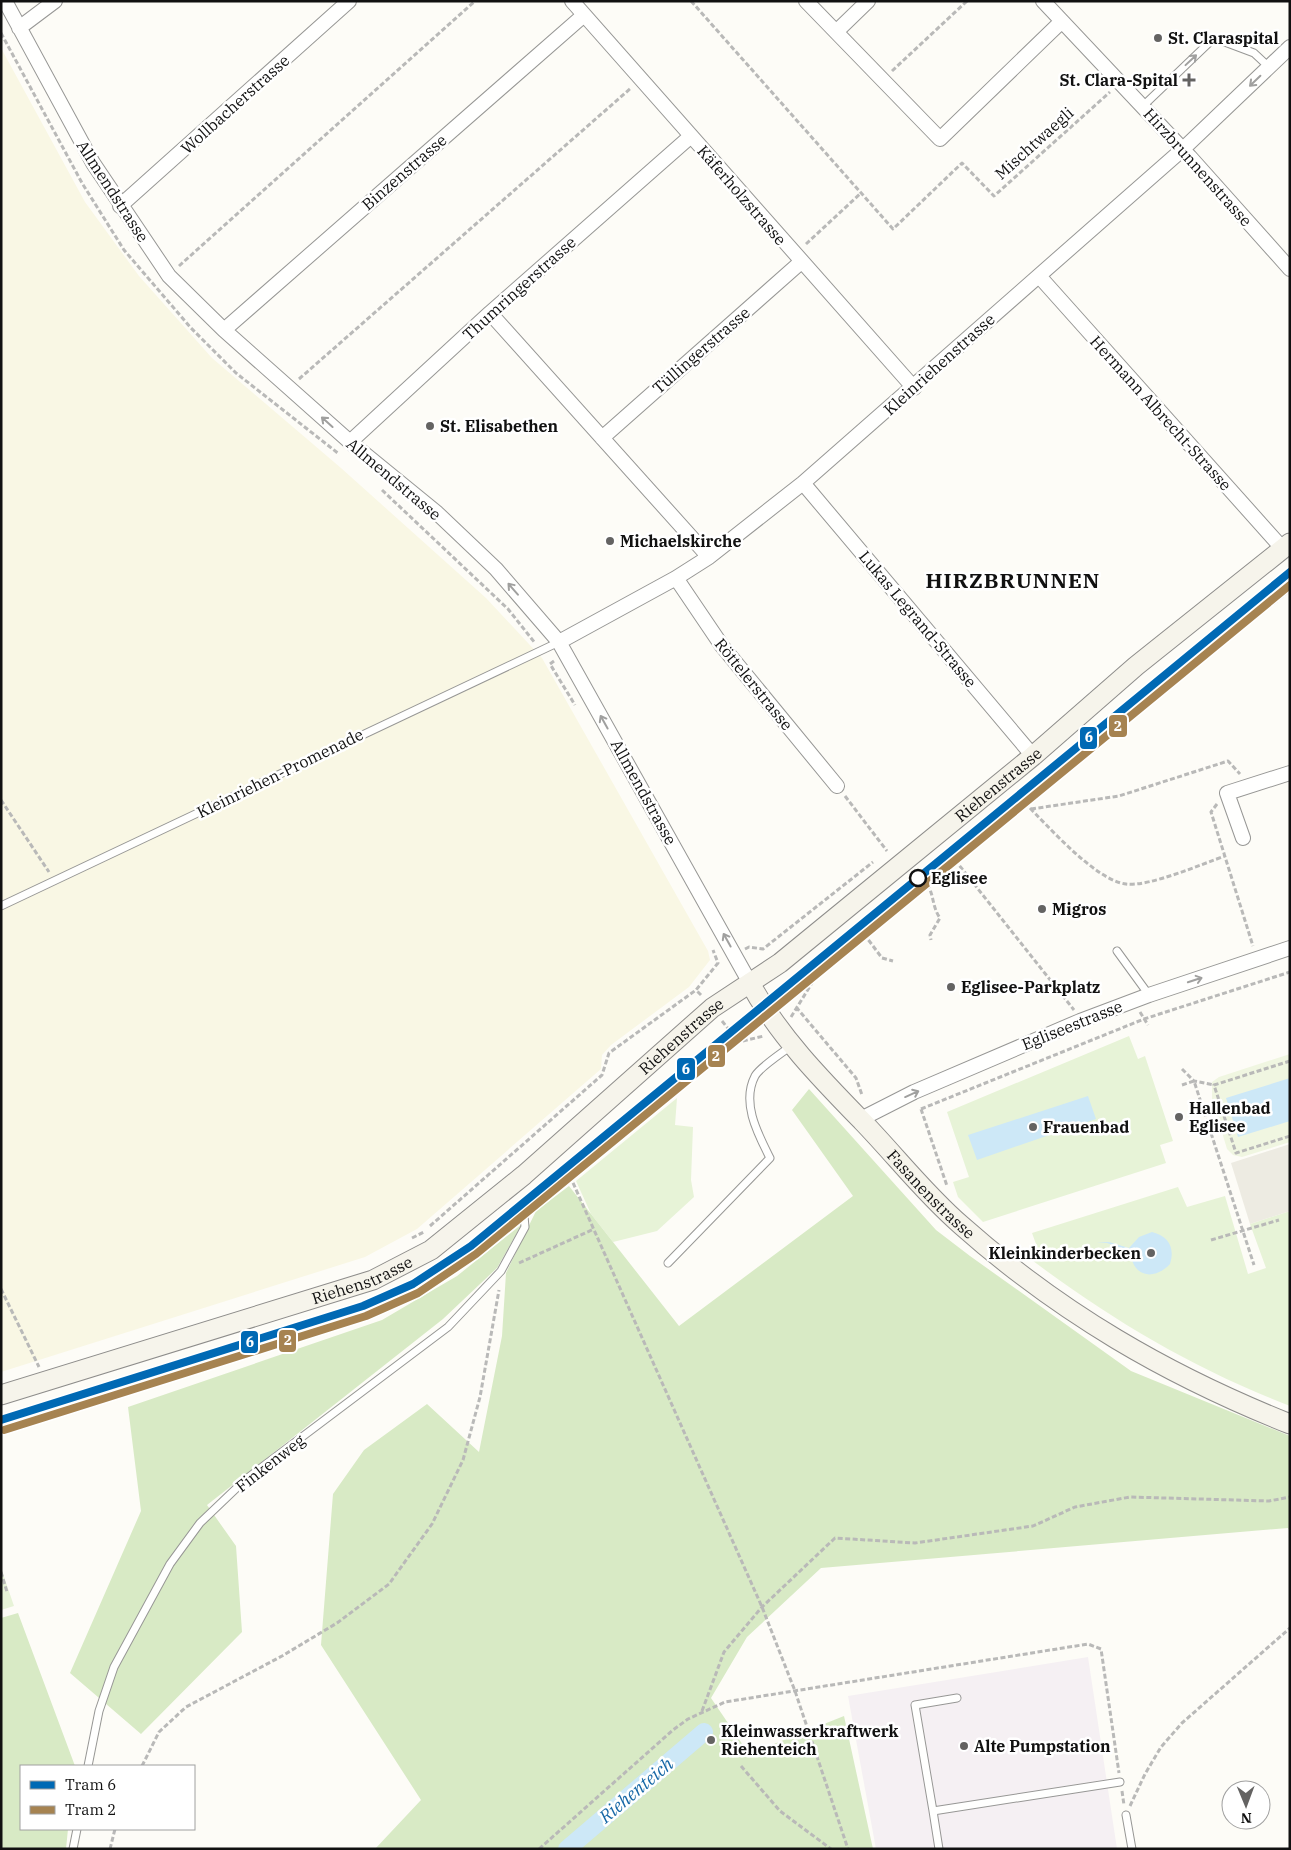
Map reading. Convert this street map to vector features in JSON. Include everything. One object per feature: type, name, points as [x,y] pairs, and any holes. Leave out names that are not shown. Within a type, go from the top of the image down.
[{"type":"main road","name":"Riehenstrasse","points":[[1,1395],[373,1280],[431,1250],[524,1176],[712,1008],[786,958],[1033,756],[1136,666],[1286,546]]},
{"type":"main road","name":"Fasanenstrasse","points":[[750,983],[762,1006],[842,1103],[864,1117],[959,1224],[1082,1318],[1118,1342],[1204,1388],[1290,1424]]},
{"type":"street","name":"Allmendstrasse","points":[[5,1],[80,140],[120,206],[168,276],[224,330],[350,442],[437,513],[483,557],[559,642],[750,983]]},
{"type":"street","points":[[19,28],[55,1]]},
{"type":"street","name":"Wollbacherstrasse","points":[[120,206],[349,1]]},
{"type":"street","name":"Käferholzstrasse","points":[[572,1],[914,388]]},
{"type":"street","points":[[806,1],[940,139],[1062,21]]},
{"type":"street","points":[[836,32],[868,1]]},
{"type":"street","name":"Hirzbrunnenstrasse","points":[[1043,1],[1183,149],[1290,269]]},
{"type":"street","name":"Binzenstrasse","points":[[224,330],[584,15]]},
{"type":"street","name":"Kleinriehenstrasse","points":[[559,642],[676,578],[709,557],[803,483],[914,388],[1183,149],[1290,47]]},
{"type":"street","name":"Thumringerstrasse","points":[[350,442],[490,313],[691,136]]},
{"type":"street","name":"Tüllingerstrasse","points":[[602,438],[801,262]]},
{"type":"street","name":"Hermann Albrecht-Strasse","points":[[1039,276],[1286,546]]},
{"type":"street","points":[[490,313],[709,557]]},
{"type":"street","name":"Lukas Legrand-Strasse","points":[[803,483],[1033,756]]},
{"type":"street","name":"Röttelerstrasse","points":[[676,578],[722,646],[837,786]]},
{"type":"street","points":[[1243,838],[1227,793],[1290,773]]},
{"type":"street","name":"Egliseestrasse","points":[[864,1117],[914,1092],[1080,1021],[1149,995],[1290,948]]},
{"type":"lane","points":[[1143,106],[1214,38],[1254,52],[1269,67]]},
{"type":"lane","name":"Kleinriehen-Promenade","points":[[1,906],[559,642]]},
{"type":"lane","points":[[1117,951],[1149,995]]},
{"type":"lane","points":[[668,1263],[770,1158],[753,1122],[750,1091],[756,1075],[793,1044]]},
{"type":"lane","name":"Finkenweg","points":[[88,1765],[99,1711],[114,1668],[170,1564],[200,1524],[245,1480],[448,1327],[501,1271],[525,1227],[524,1216]]},
{"type":"lane","points":[[939,1849],[915,1705],[957,1698]]},
{"type":"lane","points":[[933,1811],[1120,1782]]},
{"type":"lane","points":[[1126,1815],[1132,1849]]},
{"type":"lane","points":[[73,1849],[77,1830]]},
{"type":"path","points":[[168,276],[475,1]]},
{"type":"path","name":"Mischtwaegli","points":[[691,1],[893,229],[962,163],[994,196],[1120,82]]},
{"type":"path","points":[[883,80],[966,1]]},
{"type":"path","points":[[290,388],[641,79]]},
{"type":"path","points":[[801,262],[806,245],[861,193]]},
{"type":"path","points":[[864,1117],[856,1078],[796,1008],[820,970],[1290,590]]},
{"type":"path","points":[[1031,809],[1119,796],[1228,761],[1251,786]]},
{"type":"path","points":[[837,786],[887,851]]},
{"type":"path","points":[[1227,793],[1211,812],[1257,959]]},
{"type":"path","points":[[1,800],[55,881]]},
{"type":"path","points":[[1025,803],[1093,869],[1109,880],[1126,884],[1144,883],[1226,856]]},
{"type":"path","points":[[955,860],[1071,1003],[1080,1021]]},
{"type":"path","points":[[926,884],[932,891],[936,912],[940,918],[930,935],[931,940]]},
{"type":"path","points":[[864,934],[882,958],[893,961]]},
{"type":"path","points":[[921,1109],[1144,1019],[1290,972]]},
{"type":"path","points":[[408,1241],[424,1232],[602,1075],[609,1053],[696,990]]},
{"type":"path","points":[[1,1430],[337,1325],[384,1308],[435,1282],[524,1216],[570,1176],[725,1051],[739,1042],[771,1034]]},
{"type":"path","points":[[1182,1085],[1194,1081],[1214,1085],[1290,1061]]},
{"type":"path","points":[[1182,1069],[1194,1081],[1254,1265]]},
{"type":"path","points":[[1214,1085],[1236,1153],[1290,1136]]},
{"type":"path","points":[[914,1092],[948,1189]]},
{"type":"path","points":[[570,1176],[762,1607],[795,1690],[848,1849]]},
{"type":"path","points":[[1211,1240],[1278,1220]]},
{"type":"path","points":[[142,1765],[159,1732],[186,1707],[282,1656],[337,1623],[389,1584],[432,1524],[462,1460],[480,1398],[501,1271],[594,1229]]},
{"type":"path","points":[[1,1289],[40,1368],[32,1370]]},
{"type":"path","points":[[539,1849],[673,1730],[702,1712],[724,1652],[762,1607],[835,1538],[915,1543],[1033,1526],[1075,1506],[1130,1497],[1269,1501],[1290,1497]]},
{"type":"path","points":[[1,1572],[7,1592]]},
{"type":"path","points":[[1126,1815],[1144,1774],[1161,1747],[1189,1716],[1290,1628]]},
{"type":"path","points":[[741,1766],[780,1810],[831,1849]]},
{"type":"path","points":[[110,1849],[115,1830]]},
{"type":"shaded area","points":[[1,48],[85,202],[139,276],[212,358],[341,468],[486,598],[542,658],[708,951],[710,960],[689,987],[611,1045],[602,1055],[601,1069],[417,1229],[365,1257],[1,1372]]},
{"type":"shaded area","points":[[1290,1144],[1290,1211],[1250,1224],[1231,1163]]},
{"type":"shaded area","points":[[1088,1657],[1117,1849],[876,1849],[848,1696]]},
{"type":"green space","name":"Frauenbad","points":[[1129,1036],[1138,1059],[1145,1056],[1173,1141],[1160,1145],[1166,1163],[983,1222],[958,1197],[953,1182],[969,1177],[947,1112]]},
{"type":"green space","points":[[1290,1054],[1290,1142],[1242,1157],[1233,1155],[1227,1149],[1212,1099],[1212,1082],[1219,1077]]},
{"type":"green space","points":[[809,1089],[936,1230],[970,1256],[1131,1371],[1290,1436],[1290,1532],[1288,1528],[821,1568],[747,1637],[711,1698],[749,1754],[844,1716],[873,1849],[375,1849],[421,1800],[321,1645],[333,1494],[364,1450],[427,1404],[479,1452],[502,1336],[506,1273],[536,1211],[569,1186],[679,1326],[853,1196],[792,1110]]},
{"type":"green space","points":[[677,1098],[675,1125],[693,1127],[691,1180],[694,1197],[657,1231],[613,1242],[591,1214],[576,1181]]},
{"type":"green space","points":[[1178,1187],[1187,1207],[1225,1196],[1248,1274],[1266,1268],[1250,1224],[1290,1211],[1290,1406],[1218,1375],[1152,1340],[1088,1300],[1025,1255],[1036,1244],[1032,1233]]},
{"type":"green space","points":[[522,1224],[497,1268],[443,1319],[207,1505],[236,1546],[242,1632],[141,1734],[70,1673],[141,1511],[128,1407],[382,1320],[457,1276]]},
{"type":"green space","points":[[1,1568],[14,1606],[1,1610]]},
{"type":"green space","points":[[18,1613],[75,1765],[20,1765],[20,1830],[68,1830],[66,1849],[1,1849],[1,1618]]},
{"type":"water","points":[[1290,1078],[1290,1121],[1238,1137],[1226,1098]]},
{"type":"water","name":"Frauenbad","points":[[1088,1096],[1096,1119],[977,1160],[968,1135]]},
{"type":"water","name":"Kleinkinderbecken","points":[[1152,1232],[1163,1236],[1169,1243],[1172,1253],[1170,1264],[1161,1271],[1152,1274],[1142,1273],[1138,1270],[1126,1250],[1107,1243],[1097,1242],[1109,1242],[1129,1248],[1139,1237]]},
{"type":"waterway","name":"Riehenteich","points":[[567,1849],[704,1732]]},
{"type":"tram line","name":"6","points":[[1,1420],[363,1306],[413,1284],[471,1246],[1290,572]]},
{"type":"tram line","name":"2","points":[[4,1430],[366,1316],[418,1293],[476,1254],[1290,585]]},
{"type":"place","name":"St. Claraspital","points":[[1158,38]]},
{"type":"place","name":"St. Clara-Spital","points":[[1189,80]]},
{"type":"place","name":"St. Elisabethen","points":[[430,426]]},
{"type":"place","name":"Michaelskirche","points":[[610,541]]},
{"type":"place","name":"Eglisee","points":[[918,878]]},
{"type":"place","name":"Migros","points":[[1042,909]]},
{"type":"place","name":"Eglisee-Parkplatz","points":[[951,987]]},
{"type":"place","name":"Hallenbad Eglisee","points":[[1179,1117]]},
{"type":"place","name":"Frauenbad","points":[[1033,1127]]},
{"type":"place","name":"Kleinkinderbecken","points":[[1151,1253]]},
{"type":"place","name":"Kleinwasserkraftwerk Riehenteich","points":[[711,1740]]},
{"type":"place","name":"Alte Pumpstation","points":[[964,1746]]},
{"type":"district","name":"HIRZBRUNNEN","points":[[1013,580]]}]
